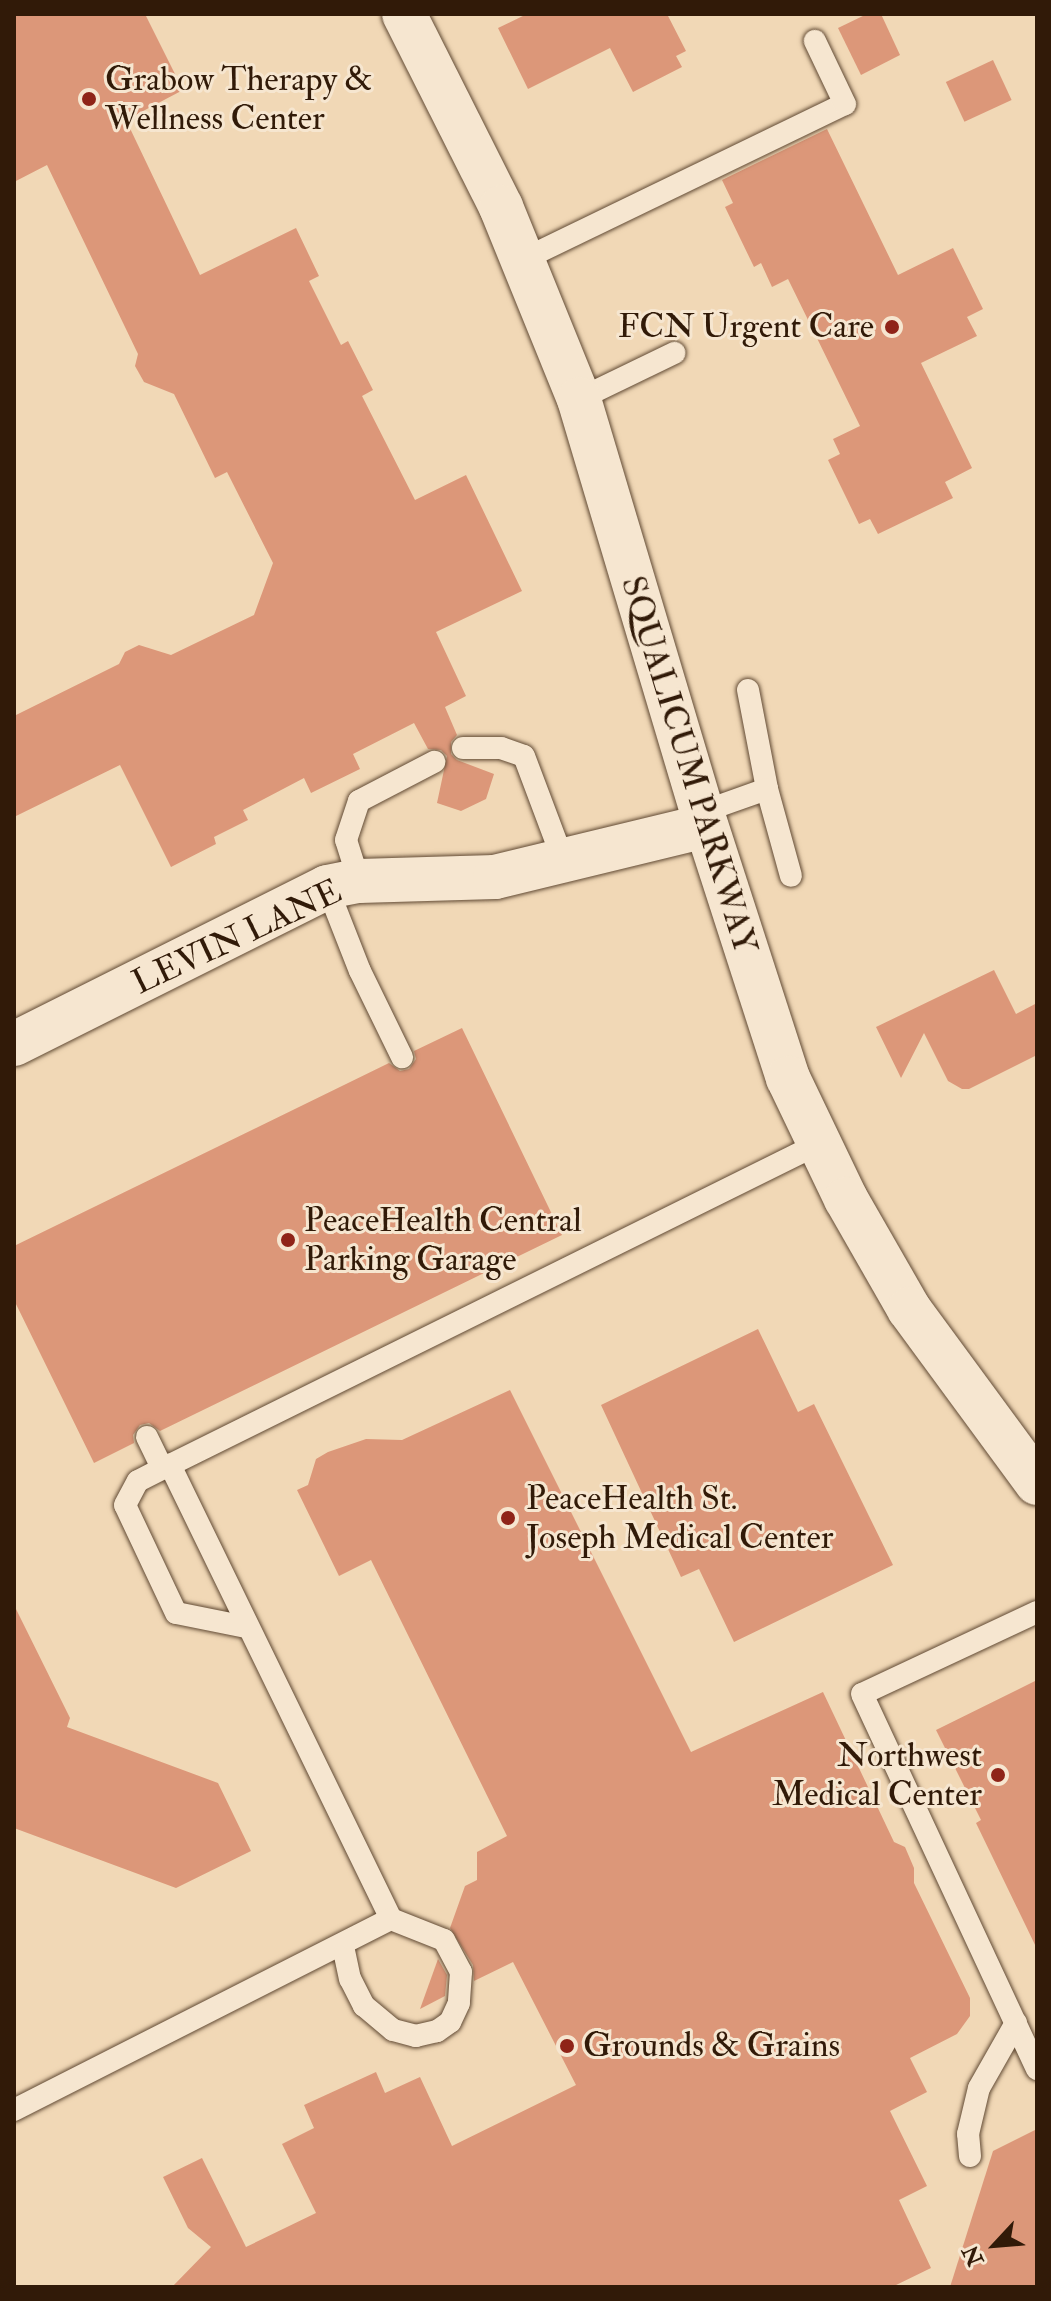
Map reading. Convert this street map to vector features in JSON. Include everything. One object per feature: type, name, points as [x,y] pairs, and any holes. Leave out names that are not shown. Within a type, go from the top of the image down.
[{"type":"street","name":"SQUALICUM PARKWAY","points":[[404,14],[524,259],[579,399],[704,819],[788,1078],[818,1144],[909,1309],[1037,1483]]},
{"type":"street","name":"LEVIN LANE","points":[[14,1044],[343,884],[495,877],[704,819]]},
{"type":"lane","points":[[524,259],[845,104],[815,41]]},
{"type":"lane","points":[[579,399],[674,353]]},
{"type":"lane","points":[[748,690],[767,789],[791,876]]},
{"type":"lane","points":[[463,748],[501,748],[524,756],[563,860]]},
{"type":"lane","points":[[402,1057],[360,971],[343,884],[346,840],[359,801],[434,762]]},
{"type":"lane","points":[[704,819],[767,789]]},
{"type":"lane","points":[[246,1627],[176,1613],[125,1505],[138,1481],[818,1144]]},
{"type":"lane","points":[[147,1437],[166,1467],[391,1919],[444,1940],[461,1972],[459,2003],[450,2022],[437,2031],[416,2036],[393,2030],[364,2006],[350,1979],[343,1945]]},
{"type":"lane","points":[[1037,1612],[862,1694],[1037,2069]]},
{"type":"lane","points":[[14,2110],[391,1919]]},
{"type":"lane","points":[[970,2156],[968,2134],[979,2088],[1016,2023]]},
{"type":"building","points":[[14,14],[145,14],[183,90],[126,120],[200,275],[296,228],[319,276],[309,281],[341,345],[348,341],[373,390],[362,396],[415,500],[466,475],[522,591],[436,632],[466,696],[445,707],[457,735],[451,742],[451,754],[457,760],[494,774],[486,799],[461,811],[437,803],[447,756],[441,750],[428,749],[414,723],[353,754],[360,769],[311,793],[304,778],[243,810],[248,820],[214,837],[216,844],[171,867],[120,765],[14,817],[14,716],[119,664],[125,652],[139,645],[171,655],[254,615],[273,563],[227,472],[215,478],[174,394],[144,382],[135,366],[138,354],[47,165],[14,182]]},
{"type":"building","points":[[527,14],[667,14],[686,51],[676,56],[682,67],[633,92],[610,48],[528,89],[498,28]]},
{"type":"building","points":[[867,14],[881,14],[900,55],[861,75],[838,28]]},
{"type":"building","points":[[993,60],[1012,100],[964,122],[946,82]]},
{"type":"building","points":[[827,129],[898,275],[953,248],[983,309],[967,317],[977,336],[921,363],[972,468],[945,482],[953,498],[878,534],[870,519],[859,524],[828,460],[840,454],[833,439],[860,426],[788,279],[772,287],[761,263],[754,267],[725,207],[733,203],[722,180]]},
{"type":"building","points":[[994,970],[1016,1014],[1037,1003],[1037,1055],[969,1089],[962,1089],[948,1081],[924,1033],[901,1078],[876,1027]]},
{"type":"building","name":"PeaceHealth Central Parking Garage","points":[[462,1028],[562,1235],[160,1431],[149,1423],[140,1425],[133,1435],[134,1443],[94,1463],[14,1300],[14,1246],[389,1063],[400,1071],[409,1069],[416,1059],[414,1051]]},
{"type":"building","points":[[758,1329],[798,1412],[814,1404],[893,1565],[734,1642],[699,1569],[681,1577],[601,1405]]},
{"type":"building","points":[[510,1390],[691,1752],[823,1692],[894,1842],[905,1847],[914,1868],[914,1883],[970,1998],[970,2016],[957,2034],[910,2058],[927,2092],[890,2111],[927,2186],[899,2200],[931,2268],[892,2287],[172,2287],[211,2247],[188,2228],[163,2177],[202,2158],[246,2247],[316,2213],[282,2144],[314,2128],[304,2105],[376,2072],[385,2093],[420,2077],[452,2146],[576,2085],[513,1962],[474,1981],[473,1965],[450,1928],[465,1886],[477,1880],[477,1852],[507,1836],[371,1560],[339,1576],[297,1490],[308,1485],[316,1459],[328,1452],[366,1439],[402,1440]]},
{"type":"building","points":[[14,1605],[70,1718],[67,1727],[218,1783],[251,1851],[176,1888],[14,1828]]},
{"type":"building","name":"Northwest Medical Center","points":[[1037,1680],[1037,1949],[976,1823],[981,1820],[936,1730]]},
{"type":"building","points":[[438,1959],[447,1975],[445,1996],[420,2009]]},
{"type":"building","points":[[1037,2129],[1037,2287],[950,2287],[993,2151]]},
{"type":"place","name":"Grabow Therapy & Wellness Center","points":[[89,99]]},
{"type":"place","name":"FCN Urgent Care","points":[[892,327]]},
{"type":"place","name":"PeaceHealth Central Parking Garage","points":[[288,1240]]},
{"type":"place","name":"PeaceHealth St. Joseph Medical Center","points":[[508,1518]]},
{"type":"place","name":"Northwest Medical Center","points":[[998,1775]]},
{"type":"place","name":"Grounds & Grains","points":[[567,2046]]}]
